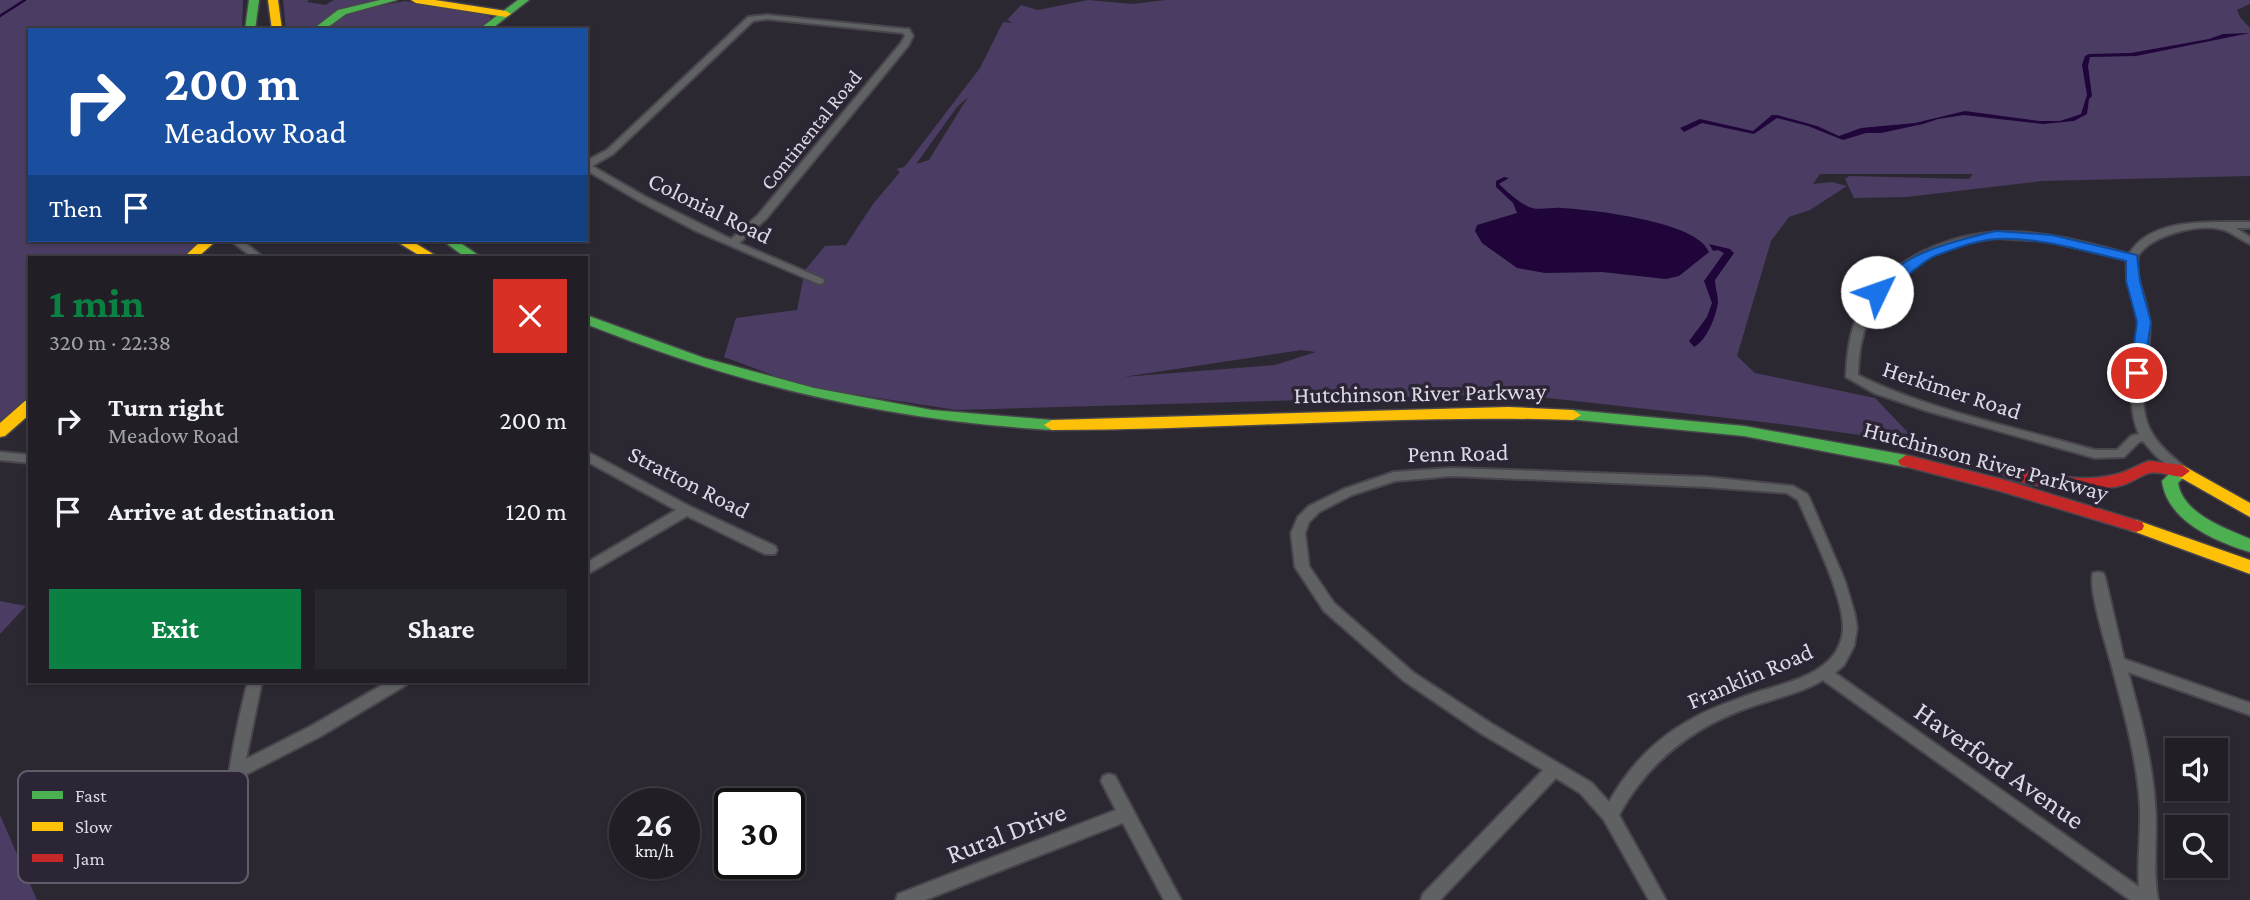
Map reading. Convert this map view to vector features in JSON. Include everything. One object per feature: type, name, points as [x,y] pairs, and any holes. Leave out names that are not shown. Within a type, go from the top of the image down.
[{"type":"main road","points":[[250,28],[256,0]]},
{"type":"main road","points":[[256,0],[261,28]]},
{"type":"main road","points":[[273,0],[277,28]]},
{"type":"main road","points":[[319,28],[330,18],[348,10],[393,0]]},
{"type":"main road","points":[[416,0],[514,8]]},
{"type":"main road","points":[[449,0],[514,8]]},
{"type":"main road","points":[[486,28],[514,8]]},
{"type":"main road","points":[[191,256],[208,242]]},
{"type":"main road","points":[[405,242],[429,256]]},
{"type":"main road","points":[[431,242],[452,256]]},
{"type":"main road","points":[[451,242],[472,256]]},
{"type":"main road","name":"Hutchinson River Parkway","points":[[588,320],[678,357],[751,380],[828,400],[949,418],[1094,425],[1387,413],[1495,413],[1600,417],[1769,435],[1923,464],[2086,509],[2250,567]]},
{"type":"main road","name":"Hutchinson River Parkway","points":[[588,333],[666,365],[778,400],[860,417],[950,430],[1088,436],[1390,424],[1528,424],[1671,434],[1806,452],[1922,475],[2019,500],[2144,539],[2250,578]]},
{"type":"main road","points":[[0,432],[28,407]]},
{"type":"main road","points":[[1600,417],[1730,426],[1843,440],[2071,484],[2110,482],[2149,467],[2182,471],[2250,511]]},
{"type":"main road","points":[[2182,471],[2172,476],[2167,484],[2176,501],[2208,525],[2250,546]]},
{"type":"street","name":"Continental Road","points":[[588,165],[610,152],[745,23],[759,17],[897,28],[908,33],[905,44],[762,217],[732,244]]},
{"type":"street","name":"Colonial Road","points":[[588,167],[640,199],[732,244],[819,281]]},
{"type":"street","points":[[2182,471],[2145,436],[2137,401],[2144,322],[2133,281],[2132,258],[2144,242],[2169,230],[2250,225]]},
{"type":"street","points":[[2225,227],[2250,241]]},
{"type":"street","name":"Herkimer Road","points":[[2132,258],[2052,239],[1996,235],[1952,245],[1920,257],[1877,292],[1866,307],[1861,320],[1852,377],[1878,390],[1931,408],[2095,454],[2120,454],[2135,439],[2145,436]]},
{"type":"street","points":[[238,242],[257,256]]},
{"type":"street","points":[[0,456],[28,459]]},
{"type":"street","name":"Stratton Road","points":[[588,456],[686,510],[769,550]]},
{"type":"street","name":"Penn Road","points":[[1554,769],[1487,729],[1409,677],[1329,607],[1302,567],[1298,533],[1303,520],[1314,509],[1371,484],[1394,477],[1452,472],[1707,482],[1789,489]]},
{"type":"street","name":"Franklin Road","points":[[1610,815],[1627,783],[1642,765],[1685,730],[1740,704],[1801,684],[1824,673],[1840,660],[1850,627],[1841,592],[1803,497],[1789,489]]},
{"type":"street","points":[[588,569],[686,510]]},
{"type":"street","points":[[2098,577],[2102,604],[2140,752],[2148,812],[2146,885],[2150,900]]},
{"type":"street","points":[[2119,663],[2250,709]]},
{"type":"street","name":"Haverford Avenue","points":[[1824,673],[2144,900]]},
{"type":"street","points":[[236,771],[241,737],[254,683]]},
{"type":"street","points":[[238,771],[316,731],[398,683]]},
{"type":"street","points":[[1429,900],[1554,769],[1586,788],[1610,815],[1658,900]]},
{"type":"street","points":[[1109,781],[1173,900]]},
{"type":"street","name":"Rural Drive","points":[[904,900],[1126,814]]},
{"type":"shaded area","points":[[0,0],[243,0],[242,28],[28,28],[28,242],[201,242],[185,256],[28,256],[28,399],[0,424]]},
{"type":"shaded area","points":[[283,0],[309,0],[307,2],[325,5],[334,0],[377,0],[317,28],[286,28]]},
{"type":"shaded area","points":[[1088,0],[1132,4],[1166,0],[2250,0],[2250,4],[2237,10],[2250,28],[2250,176],[2042,181],[1906,197],[1854,198],[1845,179],[1849,176],[1969,179],[1973,174],[1820,174],[1813,184],[1832,182],[1847,186],[1810,210],[1789,217],[1771,241],[1737,356],[1755,373],[1875,398],[1918,443],[1780,424],[1514,394],[957,410],[832,391],[828,395],[769,381],[773,375],[724,357],[736,318],[797,310],[805,270],[825,246],[846,245],[873,204],[900,172],[896,169],[904,167],[909,161],[980,68],[1003,22],[1013,23],[1007,20],[1021,5],[1038,10]],"holes":[[[968,97],[929,160],[916,164],[957,107]],[[1301,350],[1316,352],[1275,365],[1123,377]]]},
{"type":"shaded area","points":[[405,1],[491,17],[481,28],[327,28],[347,12]]},
{"type":"shaded area","points":[[2250,33],[2136,56],[2090,57],[2088,66],[2092,96],[2087,114],[2074,121],[2043,124],[1964,115],[1881,133],[1866,133],[1843,140],[1808,126],[1777,118],[1754,134],[1702,123],[1684,132],[1680,128],[1700,119],[1753,131],[1772,115],[1777,115],[1817,126],[1839,136],[1861,128],[1915,123],[1965,111],[2039,121],[2060,121],[2081,114],[2087,95],[2082,65],[2085,56],[2089,54],[2131,53],[2223,34]]},
{"type":"shaded area","points":[[1509,178],[1499,184],[1529,207],[1577,209],[1643,219],[1685,232],[1701,241],[1709,252],[1679,276],[1666,279],[1602,272],[1545,273],[1517,268],[1482,243],[1475,231],[1477,225],[1517,213],[1513,203],[1496,187],[1496,181]]},
{"type":"shaded area","points":[[1709,244],[1730,249],[1734,253],[1715,280],[1718,302],[1713,321],[1707,334],[1694,347],[1689,341],[1707,317],[1712,303],[1704,281],[1724,253],[1713,251]]},
{"type":"shaded area","points":[[0,601],[26,606],[0,634]]},
{"type":"shaded area","points":[[0,815],[18,856],[18,883],[30,883],[37,900],[0,900]]},
{"type":"waterway","points":[[0,16],[25,0]]},
{"type":"traffic: fast","points":[[250,28],[254,0]]},
{"type":"traffic: fast","points":[[320,28],[342,12],[392,0]]},
{"type":"traffic: fast","points":[[486,28],[524,0]]},
{"type":"traffic: fast","points":[[451,242],[472,256]]},
{"type":"traffic: fast","points":[[588,320],[699,361],[814,393],[932,415],[1052,425]]},
{"type":"traffic: fast","points":[[1573,415],[1744,431],[1906,461]]},
{"type":"traffic: fast","points":[[2182,471],[2170,481],[2172,493],[2187,513],[2250,546]]},
{"type":"traffic: slow","points":[[273,0],[277,28]]},
{"type":"traffic: slow","points":[[416,0],[506,14]]},
{"type":"traffic: slow","points":[[191,256],[208,242]]},
{"type":"traffic: slow","points":[[405,242],[429,256]]},
{"type":"traffic: slow","points":[[0,432],[28,407]]},
{"type":"traffic: slow","points":[[1052,425],[1443,413],[1573,415]]},
{"type":"traffic: slow","points":[[2182,471],[2250,511]]},
{"type":"traffic: slow","points":[[2136,526],[2250,567]]},
{"type":"traffic: jam","points":[[1906,461],[2001,485],[2136,526]]},
{"type":"traffic: jam","points":[[2010,473],[2056,482],[2098,484],[2120,480],[2149,467],[2182,471]]},
{"type":"route","points":[[1877,292],[1906,265],[1920,257],[1979,237],[1996,235],[2052,239],[2132,258],[2133,281],[2144,322],[2137,373]]}]
